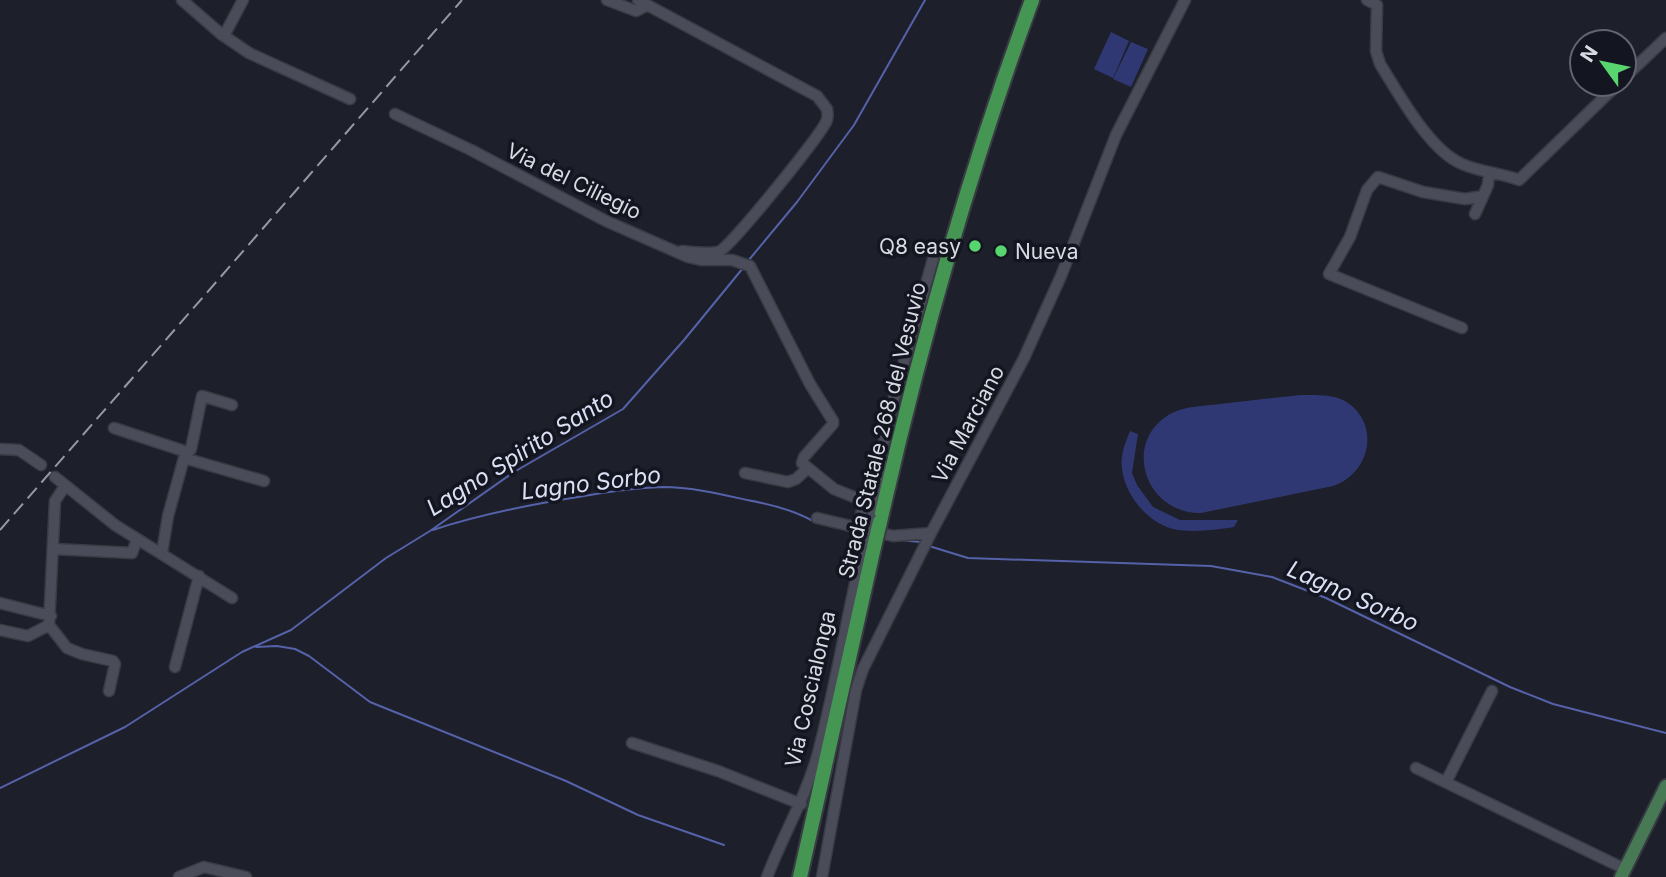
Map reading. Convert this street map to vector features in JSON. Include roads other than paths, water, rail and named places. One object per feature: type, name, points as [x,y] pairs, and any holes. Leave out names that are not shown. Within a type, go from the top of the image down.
[{"type":"highway","name":"Strada Statale 268 del Vesuvio","points":[[800,877],[875,520],[954,229],[1032,0]]},
{"type":"main road","points":[[1623,873],[1666,786]]},
{"type":"street","points":[[182,0],[221,34],[249,53],[350,99]]},
{"type":"street","points":[[221,34],[226,32],[243,0]]},
{"type":"street","points":[[607,0],[636,11],[643,2],[817,96],[827,109],[827,121],[730,243],[722,250],[712,253],[678,251]]},
{"type":"street","name":"Via Marciano","points":[[822,877],[856,690],[863,669],[931,533],[1024,358],[1116,135],[1185,0]]},
{"type":"street","points":[[1367,0],[1377,5],[1376,51],[1380,64],[1429,135],[1449,157],[1462,164],[1519,180],[1604,98]]},
{"type":"street","points":[[1638,65],[1666,38]]},
{"type":"street","name":"Via del Ciliegio","points":[[395,114],[606,220],[688,257],[701,260],[732,260],[750,266],[810,384],[833,421],[802,461],[808,468]]},
{"type":"street","points":[[1475,214],[1489,172]]},
{"type":"street","points":[[1462,328],[1329,274],[1350,237],[1367,190],[1378,177],[1423,192],[1465,199],[1483,196]]},
{"type":"street","points":[[858,528],[880,478],[882,450],[893,401],[933,259]]},
{"type":"street","points":[[162,553],[167,516],[186,455],[191,449],[202,396],[232,405]]},
{"type":"street","points":[[114,428],[264,481]]},
{"type":"street","points":[[0,449],[19,450],[41,465]]},
{"type":"street","points":[[745,472],[788,482],[796,479],[808,468],[834,489],[869,503],[875,520]]},
{"type":"street","points":[[55,477],[93,510],[232,598]]},
{"type":"street","points":[[65,486],[55,501],[50,620],[67,648],[113,661],[115,664],[108,691]]},
{"type":"street","points":[[817,518],[893,536],[931,533]]},
{"type":"street","points":[[54,549],[132,553],[136,539]]},
{"type":"street","name":"Via Coscialonga","points":[[767,877],[787,829],[801,804],[818,753],[869,546]]},
{"type":"street","points":[[175,667],[199,576]]},
{"type":"street","points":[[0,603],[50,620]]},
{"type":"street","points":[[0,630],[28,636],[50,620]]},
{"type":"street","points":[[1446,782],[1492,691]]},
{"type":"street","points":[[632,743],[718,771],[801,804]]},
{"type":"street","points":[[1416,768],[1623,873]]},
{"type":"street","points":[[179,877],[204,867],[246,877]]},
{"type":"waterway","name":"Lagno Spirito Santo","points":[[748,261],[797,202],[854,125],[925,0]]},
{"type":"waterway","name":"Lagno Spirito Santo","points":[[0,788],[125,727],[242,652],[291,630],[386,558],[430,531],[514,472],[623,409],[743,268]]},
{"type":"waterway","name":"Lagno Sorbo","points":[[433,530],[541,503],[663,487],[705,491],[764,503],[813,521]]},
{"type":"waterway","name":"Lagno Sorbo","points":[[835,527],[864,535]]},
{"type":"waterway","name":"Lagno Sorbo","points":[[900,540],[920,542]]},
{"type":"waterway","name":"Lagno Sorbo","points":[[929,546],[968,558],[1211,566],[1272,577],[1326,598],[1510,687],[1553,704],[1666,733]]},
{"type":"waterway","points":[[256,647],[295,649],[309,656],[370,702],[566,781],[638,815],[724,845]]},
{"type":"railway","points":[[0,530],[462,0]]},
{"type":"place","name":"Q8 easy","points":[[975,246]]},
{"type":"place","name":"Nueva","points":[[1001,251]]}]
